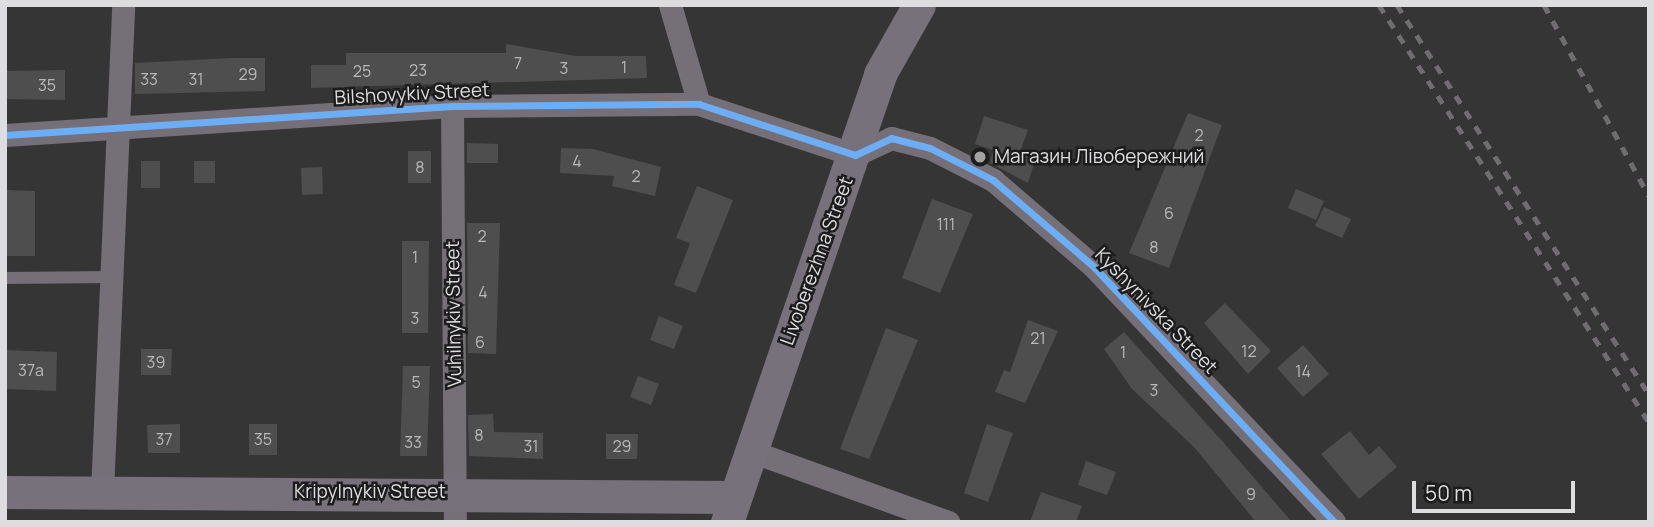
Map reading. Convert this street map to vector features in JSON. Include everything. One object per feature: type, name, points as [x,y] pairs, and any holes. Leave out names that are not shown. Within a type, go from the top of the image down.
[{"type":"street","points":[[102,492],[123,5]]},
{"type":"street","points":[[670,5],[699,104]]},
{"type":"street","name":"Livoberezhna Street","points":[[730,509],[748,450],[855,155],[880,74],[919,5]]},
{"type":"street","name":"Bilshovykiv Street","points":[[5,135],[452,106],[699,104],[855,155]]},
{"type":"street","name":"Vuhilnykiv Street","points":[[452,106],[455,507]]},
{"type":"street","name":"Kyshynivska Street","points":[[855,155],[891,138],[930,148],[993,180],[1094,267],[1334,522]]},
{"type":"street","points":[[748,450],[948,522]]},
{"type":"street","name":"Kripylnykiv Street","points":[[5,492],[102,492],[455,507],[730,509]]},
{"type":"lane","points":[[5,278],[112,277]]},
{"type":"building","points":[[506,44],[575,56],[646,56],[647,78],[311,88],[311,65],[346,65],[346,53],[506,53]]},
{"type":"building","points":[[265,58],[265,91],[135,94],[135,63]]},
{"type":"building","points":[[65,70],[65,100],[5,99],[5,71]]},
{"type":"building","points":[[1188,113],[1222,125],[1169,268],[1129,253]]},
{"type":"building","points":[[984,116],[1028,130],[1021,149],[1037,154],[1028,183],[990,163],[993,150],[975,144]]},
{"type":"building","points":[[467,143],[498,144],[498,163],[467,163]]},
{"type":"building","points":[[561,148],[593,149],[661,167],[655,196],[612,186],[614,176],[560,173]]},
{"type":"building","points":[[408,151],[431,151],[431,183],[408,183]]},
{"type":"building","points":[[141,161],[160,161],[160,188],[141,188]]},
{"type":"building","points":[[194,161],[215,161],[215,183],[194,183]]},
{"type":"building","points":[[322,167],[323,194],[302,195],[301,168]]},
{"type":"building","points":[[697,186],[733,200],[696,293],[674,285],[690,243],[676,238]]},
{"type":"building","points":[[1296,189],[1324,201],[1316,220],[1288,208]]},
{"type":"building","points":[[5,190],[35,191],[35,256],[5,256]]},
{"type":"building","points":[[932,199],[973,214],[940,293],[902,278]]},
{"type":"building","points":[[1324,207],[1351,219],[1342,238],[1315,226]]},
{"type":"building","points":[[467,223],[500,223],[496,354],[468,353]]},
{"type":"building","points":[[402,241],[429,241],[428,333],[402,333]]},
{"type":"building","points":[[1225,303],[1271,351],[1248,374],[1204,323]]},
{"type":"building","points":[[659,316],[683,326],[674,349],[650,340]]},
{"type":"building","points":[[1028,320],[1058,331],[1025,403],[995,392],[1004,370],[1010,372]]},
{"type":"building","points":[[886,328],[918,340],[869,459],[840,449]]},
{"type":"building","points":[[1124,332],[1292,522],[1256,522],[1194,447],[1132,389],[1104,349]]},
{"type":"building","points":[[1303,345],[1329,374],[1303,397],[1277,368]]},
{"type":"building","points":[[141,349],[172,349],[171,375],[141,375]]},
{"type":"building","points":[[5,350],[57,352],[56,391],[5,389]]},
{"type":"building","points":[[403,366],[430,366],[427,456],[400,456]]},
{"type":"building","points":[[638,376],[659,384],[651,405],[630,397]]},
{"type":"building","points":[[493,414],[494,432],[543,433],[543,459],[469,456],[468,415]]},
{"type":"building","points":[[180,424],[180,453],[148,453],[147,425]]},
{"type":"building","points":[[249,424],[277,424],[277,455],[249,455]]},
{"type":"building","points":[[987,424],[1013,433],[988,502],[964,493]]},
{"type":"building","points":[[1350,431],[1369,455],[1379,446],[1397,467],[1359,499],[1321,454]]},
{"type":"building","points":[[606,434],[638,434],[637,459],[606,459]]},
{"type":"building","points":[[1086,461],[1116,472],[1107,495],[1078,485]]},
{"type":"building","points":[[1041,492],[1082,506],[1076,522],[1030,522]]},
{"type":"railway","points":[[1379,5],[1649,423]]},
{"type":"railway","points":[[1397,5],[1649,394]]},
{"type":"railway","points":[[1544,5],[1649,196]]},
{"type":"cycle path","points":[[5,135],[452,106],[699,104],[855,155],[891,138],[930,148],[993,180],[1094,267],[1334,522]]},
{"type":"place","name":"Магазин Лівобережний","points":[[980,157]]}]
